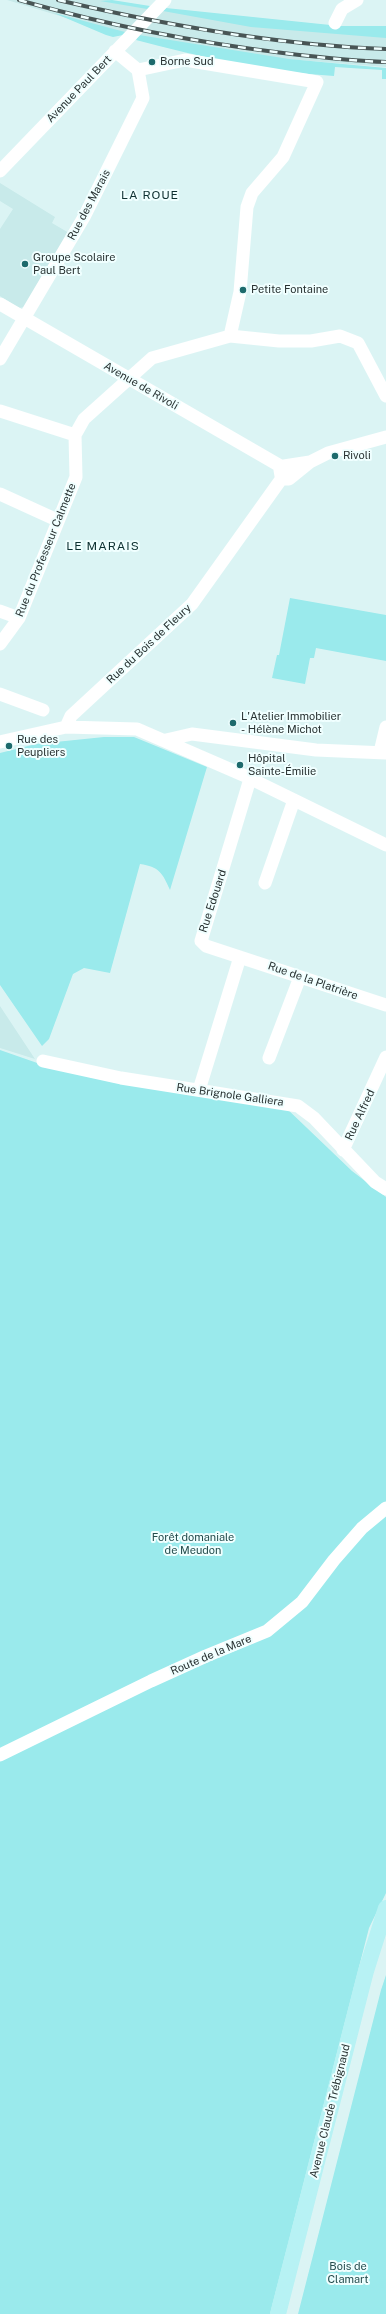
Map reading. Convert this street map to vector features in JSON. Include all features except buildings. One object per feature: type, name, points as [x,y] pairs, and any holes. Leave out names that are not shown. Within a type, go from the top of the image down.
[{"type":"main road","name":"Avenue Claude Trébignaud","points":[[278,2314],[366,1971],[386,1908]]},
{"type":"main road","name":"Avenue Claude Trébignaud","points":[[288,2314],[386,1936]]},
{"type":"street","points":[[335,24],[342,9],[357,0]]},
{"type":"street","name":"Avenue Paul Bert","points":[[0,171],[161,4]]},
{"type":"street","points":[[115,51],[138,70],[185,60],[317,82],[283,157],[252,193],[247,207],[240,292],[230,336]]},
{"type":"street","name":"Rue des Marais","points":[[0,359],[84,216],[144,98],[138,70]]},
{"type":"street","name":"Avenue de Rivoli","points":[[0,304],[287,471]]},
{"type":"street","points":[[0,411],[75,435],[84,419],[152,358],[230,336],[279,341],[312,341],[340,336],[358,343],[386,396]]},
{"type":"street","name":"Rue du Professeur Calmette","points":[[0,644],[19,618],[57,520],[76,477],[75,435]]},
{"type":"street","name":"Rue du Bois de Fleury","points":[[66,727],[71,716],[192,604],[287,471],[328,453],[386,437]]},
{"type":"street","points":[[0,494],[57,520]]},
{"type":"street","points":[[0,611],[19,618]]},
{"type":"street","points":[[0,694],[43,710]]},
{"type":"street","points":[[0,742],[66,727],[137,729],[166,740],[250,779],[386,845]]},
{"type":"street","points":[[166,740],[192,734],[304,749],[383,752],[386,727]]},
{"type":"street","name":"Rue Edouard","points":[[240,957],[206,946],[201,941],[250,779]]},
{"type":"street","points":[[265,883],[294,800]]},
{"type":"street","points":[[199,1090],[240,957]]},
{"type":"street","name":"Rue de la Platrière","points":[[240,957],[386,1005]]},
{"type":"street","points":[[269,1058],[300,977]]},
{"type":"street","name":"Rue Alfred","points":[[343,1150],[386,1057]]},
{"type":"street","name":"Rue Brignole Galliera","points":[[43,1061],[121,1078],[298,1106],[314,1118],[375,1182],[386,1189]]},
{"type":"street","name":"Route de la Mare","points":[[0,1755],[158,1678],[267,1631],[302,1602],[343,1549],[362,1528],[386,1508]]},
{"type":"shaded area","points":[[7,0],[107,0],[248,25],[386,37],[386,67],[261,57],[123,35]]},
{"type":"shaded area","name":"Groupe Scolaire Paul Bert","points":[[0,183],[55,217],[52,223],[69,233],[24,307],[19,308],[0,296],[0,229],[13,209],[0,201]]},
{"type":"shaded area","points":[[0,1006],[35,1059],[0,1048]]},
{"type":"green space","points":[[112,0],[150,6],[147,9],[100,1]]},
{"type":"green space","points":[[166,8],[340,26],[386,26],[386,38],[251,27],[163,11]]},
{"type":"green space","points":[[54,13],[125,32],[123,35],[113,37]]},
{"type":"green space","points":[[139,35],[289,59],[386,68],[386,79],[382,79],[382,70],[335,67],[334,76],[284,71],[234,63],[136,40]]},
{"type":"green space","points":[[290,598],[386,615],[386,661],[316,648],[314,658],[310,658],[305,684],[272,678],[277,655],[279,655]]},
{"type":"green space","points":[[104,737],[134,737],[207,767],[170,890],[159,871],[152,867],[140,864],[110,973],[84,968],[73,974],[49,1039],[42,1046],[0,985],[0,753],[36,744]]},
{"type":"green space","name":"Forêt domaniale de Meudon","points":[[0,1050],[43,1065],[284,1106],[352,1171],[386,1197],[386,1893],[369,1928],[270,2314],[0,2314]]},
{"type":"green space","name":"Bois de Clamart","points":[[386,1975],[386,2314],[298,2314],[381,1990]]},
{"type":"railway","points":[[19,0],[117,25],[216,44],[309,56],[386,62]]},
{"type":"railway","points":[[58,0],[139,18],[220,32],[303,43],[386,49]]},
{"type":"place","name":"Borne Sud","points":[[152,62]]},
{"type":"place","name":"Groupe Scolaire Paul Bert","points":[[25,264]]},
{"type":"place","name":"Petite Fontaine","points":[[243,290]]},
{"type":"place","name":"Rivoli","points":[[335,456]]},
{"type":"place","name":"L'Atelier Immobilier - Hélène Michot","points":[[233,723]]},
{"type":"place","name":"Rue des Peupliers","points":[[9,746]]},
{"type":"place","name":"Hôpital Sainte-Émilie","points":[[240,765]]},
{"type":"district","name":"LA ROUE","points":[[150,195]]},
{"type":"district","name":"LE MARAIS","points":[[103,546]]}]
